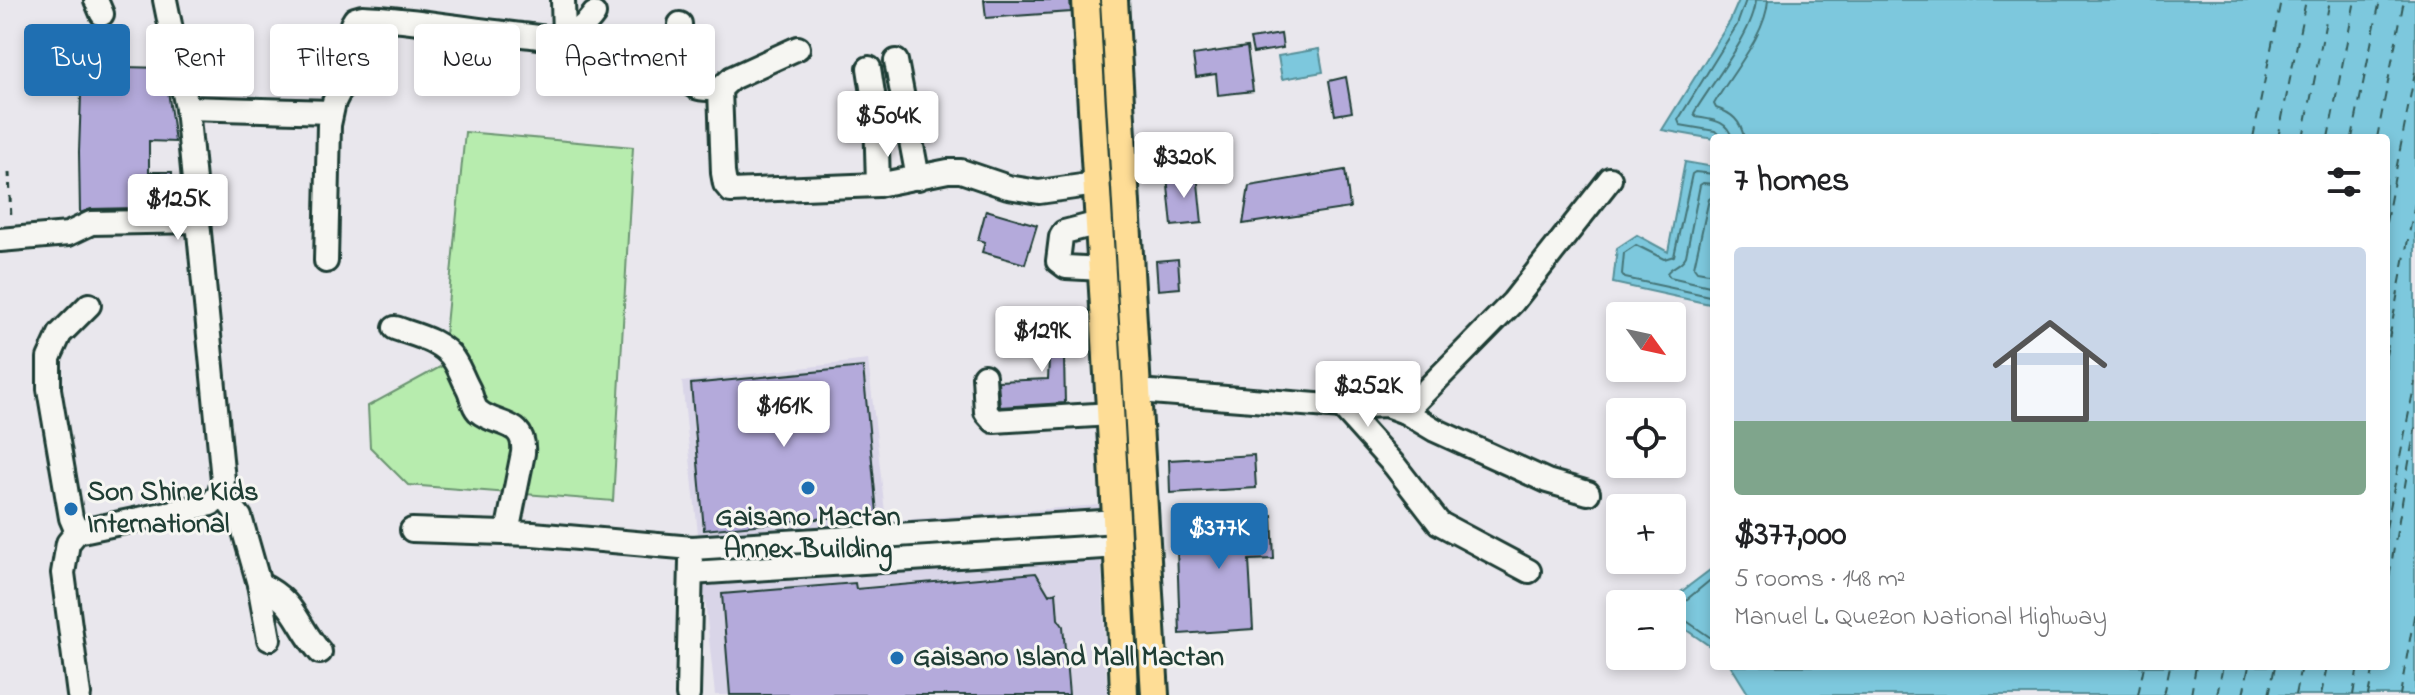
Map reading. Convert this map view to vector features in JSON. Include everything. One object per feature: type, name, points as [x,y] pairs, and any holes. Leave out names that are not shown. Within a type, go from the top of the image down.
[{"type":"main road","points":[[1086,0],[1112,414],[1124,695]]},
{"type":"main road","points":[[1114,0],[1155,695]]},
{"type":"main road","points":[[1099,223],[1128,217]]},
{"type":"street","points":[[79,695],[63,573],[68,543],[77,532],[211,504],[220,492],[223,480],[187,108],[165,0]]},
{"type":"street","points":[[563,0],[564,24]]},
{"type":"street","points":[[586,24],[594,14]]},
{"type":"street","points":[[326,261],[331,112],[343,84],[355,19],[410,20],[536,37]]},
{"type":"street","points":[[715,89],[798,48]]},
{"type":"street","points":[[896,61],[918,178]]},
{"type":"street","points":[[869,68],[876,113],[878,185]]},
{"type":"street","points":[[720,89],[723,173],[725,184],[731,191],[878,185],[948,171],[961,171],[1008,187],[1039,192],[1096,184]]},
{"type":"street","points":[[187,108],[331,112]]},
{"type":"street","points":[[1405,412],[1513,302],[1610,179]]},
{"type":"street","points":[[6,240],[68,234],[91,223],[199,221]]},
{"type":"street","points":[[1099,223],[1064,232],[1058,261],[1066,267],[1102,269]]},
{"type":"street","points":[[77,532],[71,518],[49,389],[49,358],[60,334],[89,305]]},
{"type":"street","points":[[395,328],[441,346],[455,361],[479,412],[521,435],[523,453],[507,533]]},
{"type":"street","points":[[984,376],[986,412],[994,421],[1112,414]]},
{"type":"street","points":[[1138,391],[1342,407],[1386,405],[1547,481],[1588,493]]},
{"type":"street","points":[[1342,407],[1395,466],[1439,523],[1529,571]]},
{"type":"street","points":[[220,492],[240,517],[259,584],[269,639]]},
{"type":"street","points":[[412,530],[507,533],[692,548],[1005,529],[1118,534]]},
{"type":"street","points":[[1005,529],[1008,552]]},
{"type":"street","points":[[691,573],[1008,552],[1118,534]]},
{"type":"street","points":[[688,695],[692,548]]},
{"type":"street","points":[[259,584],[273,591],[297,614],[305,634],[320,652]]},
{"type":"path","points":[[6,240],[9,172]]},
{"type":"shaded area","points":[[868,360],[886,521],[1099,505],[1107,695],[715,695],[682,382]]},
{"type":"green space","points":[[465,132],[633,147],[613,501],[408,485],[370,447],[368,406],[442,366]]},
{"type":"water","points":[[1739,0],[2415,0],[2415,695],[1749,695],[1733,670],[2390,670],[2390,134],[1710,134],[1710,138],[1662,130],[1730,21]]},
{"type":"water","points":[[1319,49],[1323,72],[1282,79],[1278,56]]},
{"type":"water","points":[[1685,162],[1710,166],[1710,304],[1613,283],[1617,248],[1637,235],[1668,252]]},
{"type":"water","points":[[1710,570],[1710,646],[1686,630],[1686,590],[1684,590]]},
{"type":"building","points":[[984,0],[1070,0],[1071,12],[986,18]]},
{"type":"building","points":[[1281,34],[1283,48],[1253,53],[1250,39]]},
{"type":"building","points":[[1247,47],[1253,91],[1218,95],[1216,74],[1196,77],[1193,55]]},
{"type":"building","points":[[130,67],[146,68],[146,96],[169,96],[175,142],[149,141],[149,172],[172,172],[172,179],[180,179],[182,207],[91,209],[80,213],[81,96],[130,96]]},
{"type":"building","points":[[1346,77],[1352,112],[1335,115],[1329,81]]},
{"type":"building","points":[[1345,170],[1350,208],[1243,224],[1249,186]]},
{"type":"building","points":[[1197,173],[1202,223],[1172,226],[1167,176]]},
{"type":"building","points":[[986,210],[1037,225],[1025,264],[982,252],[985,242],[978,240]]},
{"type":"building","points":[[1178,259],[1180,288],[1158,290],[1156,261]]},
{"type":"building","points":[[1051,319],[1072,320],[1069,356],[1064,356],[1065,403],[1000,407],[998,381],[1048,379]]},
{"type":"building","points":[[863,367],[877,513],[704,530],[691,384]]},
{"type":"building","points":[[1254,455],[1256,488],[1170,493],[1169,460]]},
{"type":"building","points":[[1272,515],[1274,559],[1249,560],[1253,629],[1180,634],[1176,520]]},
{"type":"building","name":"Gaisano Island Mall Mactan","points":[[1036,573],[1049,595],[1056,592],[1058,619],[1063,626],[1069,695],[730,695],[722,594],[855,583],[856,589]]},
{"type":"ferry route","points":[[2254,134],[2281,0]]},
{"type":"ferry route","points":[[2279,134],[2306,0]]},
{"type":"ferry route","points":[[2304,134],[2330,0]]},
{"type":"ferry route","points":[[2329,134],[2355,0]]},
{"type":"ferry route","points":[[2353,134],[2380,0]]},
{"type":"ferry route","points":[[2378,134],[2404,0]]},
{"type":"ferry route","points":[[2390,201],[2415,72]]},
{"type":"ferry route","points":[[2390,334],[2415,203]]},
{"type":"ferry route","points":[[2390,508],[2415,382]]},
{"type":"ferry route","points":[[2390,571],[2415,428]]},
{"type":"ferry route","points":[[2400,695],[2415,611]]},
{"type":"ferry route","points":[[2138,695],[2143,670]]},
{"type":"ferry route","points":[[2164,695],[2169,670]]},
{"type":"ferry route","points":[[2191,695],[2195,670]]},
{"type":"ferry route","points":[[2217,695],[2222,670]]},
{"type":"ferry route","points":[[2243,695],[2248,670]]},
{"type":"ferry route","points":[[2269,695],[2274,670]]},
{"type":"ferry route","points":[[2295,695],[2300,670]]},
{"type":"ferry route","points":[[2321,695],[2326,670]]},
{"type":"ferry route","points":[[2353,695],[2357,670]]},
{"type":"ferry route","points":[[2368,695],[2373,670]]},
{"type":"place","name":"Gaisano Mactan Annex Building","points":[[808,488]]},
{"type":"place","name":"Son Shine Kids International","points":[[71,509]]},
{"type":"place","name":"Gaisano Island Mall Mactan","points":[[897,658]]}]
